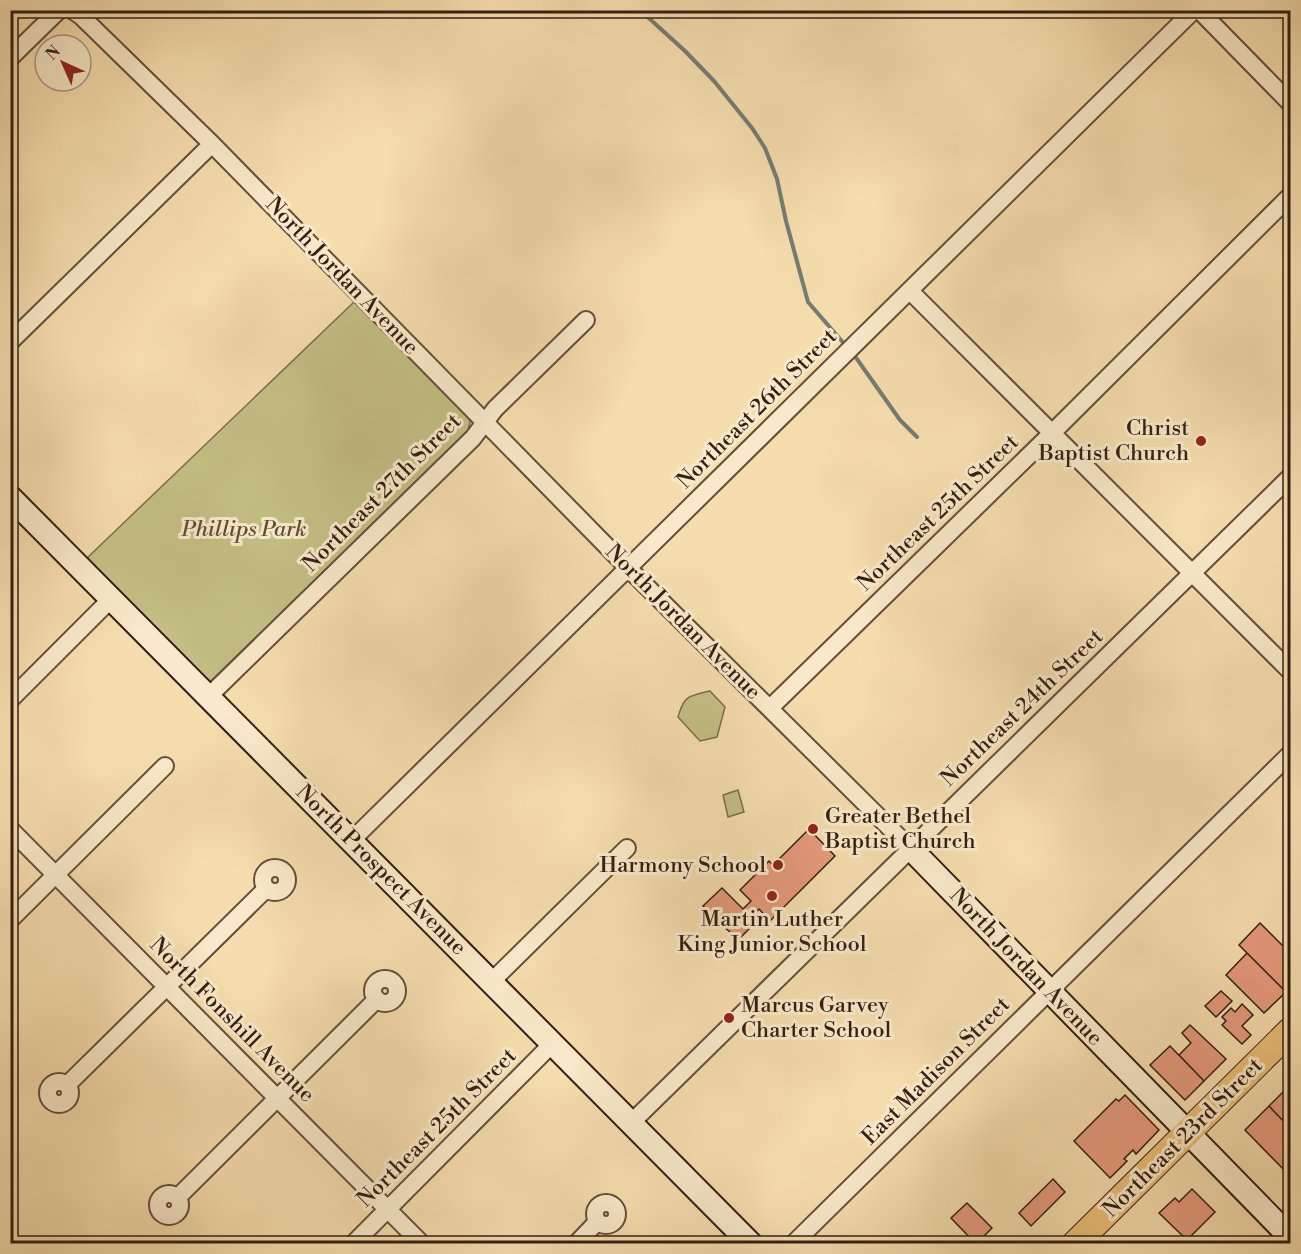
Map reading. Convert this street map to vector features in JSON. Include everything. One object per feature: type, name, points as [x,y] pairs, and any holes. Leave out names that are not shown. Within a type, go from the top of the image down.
[{"type":"main road","name":"Northeast 23rd Street","points":[[1076,1244],[1290,1031]]},
{"type":"street","points":[[10,58],[59,10]]},
{"type":"street","name":"North Jordan Avenue","points":[[72,10],[81,16],[212,144],[484,423],[910,848],[1290,1237]]},
{"type":"street","name":"Northeast 26th Street","points":[[352,840],[1194,10]]},
{"type":"street","points":[[1199,10],[1290,103]]},
{"type":"street","points":[[10,342],[212,144]]},
{"type":"street","name":"Northeast 25th Street","points":[[770,708],[1053,432],[1290,196]]},
{"type":"street","points":[[910,291],[1290,671]]},
{"type":"street","name":"Northeast 27th Street","points":[[208,696],[465,446],[495,409],[586,320]]},
{"type":"street","name":"Northeast 24th Street","points":[[631,1123],[910,848],[1194,574],[1290,477]]},
{"type":"street","name":"North Prospect Avenue","points":[[10,497],[752,1244]]},
{"type":"street","points":[[10,700],[111,599]]},
{"type":"street","name":"East Madison Street","points":[[793,1244],[1290,754]]},
{"type":"street","points":[[10,921],[165,766]]},
{"type":"street","name":"North Fonshill Avenue","points":[[10,829],[422,1244]]},
{"type":"street","points":[[491,982],[627,848]]},
{"type":"street","points":[[67,1085],[266,889]]},
{"type":"street","points":[[178,1197],[377,999]]},
{"type":"street","name":"Northeast 25th Street","points":[[353,1244],[552,1044]]},
{"type":"street","points":[[576,1244],[597,1222]]},
{"type":"green space","name":"Phillips Park","points":[[355,301],[467,413],[470,422],[468,431],[209,683],[85,560]]},
{"type":"green space","points":[[710,691],[725,707],[717,737],[700,741],[678,717],[685,700]]},
{"type":"green space","points":[[738,790],[744,812],[728,817],[723,795]]},
{"type":"building","points":[[809,829],[835,856],[770,921],[759,909],[750,918],[755,923],[738,940],[703,906],[722,888],[743,909],[751,901],[740,890],[769,861],[773,865]]},
{"type":"building","points":[[1260,923],[1290,953],[1290,987],[1286,992],[1239,945]]},
{"type":"building","points":[[1247,953],[1286,992],[1264,1013],[1226,975]]},
{"type":"building","points":[[1221,991],[1232,1001],[1216,1017],[1205,1006]]},
{"type":"building","points":[[1242,1004],[1253,1015],[1242,1026],[1251,1035],[1242,1044],[1222,1025],[1226,1021],[1222,1017],[1231,1008],[1235,1012]]},
{"type":"building","points":[[1190,1025],[1226,1059],[1204,1081],[1179,1055],[1191,1043],[1182,1033]]},
{"type":"building","points":[[1170,1046],[1204,1081],[1185,1100],[1150,1065]]},
{"type":"building","points":[[1290,1085],[1290,1128],[1269,1106]]},
{"type":"building","points":[[1125,1095],[1159,1130],[1136,1154],[1133,1150],[1124,1159],[1127,1161],[1110,1178],[1074,1141],[1116,1099],[1119,1101]]},
{"type":"building","points":[[1269,1106],[1290,1128],[1290,1176],[1245,1130]]},
{"type":"building","points":[[1053,1179],[1065,1192],[1031,1226],[1019,1213]]},
{"type":"building","points":[[1192,1189],[1215,1212],[1187,1240],[1159,1213],[1175,1198],[1179,1202]]},
{"type":"building","points":[[967,1203],[992,1228],[976,1244],[951,1218]]},
{"type":"waterway","points":[[640,10],[714,81],[765,148],[777,179],[808,302],[847,347]]},
{"type":"waterway","points":[[852,352],[900,420],[917,437]]},
{"type":"place","name":"Christ Baptist Church","points":[[1201,441]]},
{"type":"place","name":"Greater Bethel Baptist Church","points":[[813,829]]},
{"type":"place","name":"Harmony School","points":[[778,865]]},
{"type":"place","name":"Martin Luther King Junior School","points":[[772,896]]},
{"type":"place","name":"Marcus Garvey Charter School","points":[[729,1018]]}]
